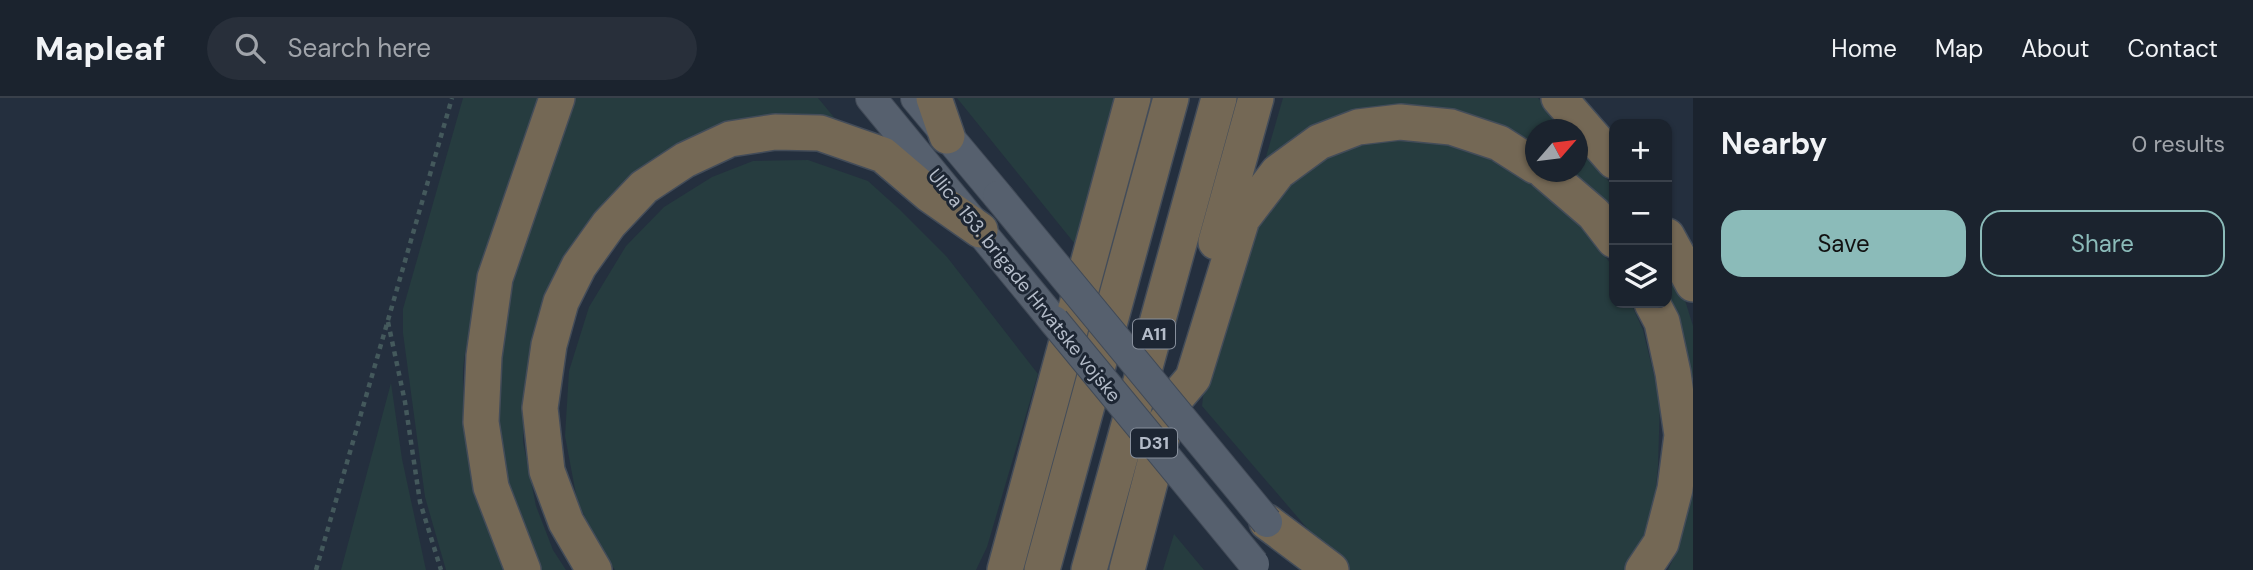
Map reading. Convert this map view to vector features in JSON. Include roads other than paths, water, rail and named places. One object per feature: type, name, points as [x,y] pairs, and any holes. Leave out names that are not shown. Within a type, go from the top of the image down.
[{"type":"highway","points":[[523,570],[491,487],[481,422],[484,356],[495,278],[557,98]]},
{"type":"highway","points":[[934,98],[947,136]]},
{"type":"highway","points":[[1005,570],[1133,98]]},
{"type":"highway","name":"A11","points":[[1042,570],[1171,98]]},
{"type":"highway","name":"A11","points":[[1089,570],[1219,98]]},
{"type":"highway","points":[[1127,570],[1256,98]]},
{"type":"highway","points":[[1559,98],[1609,155]]},
{"type":"highway","points":[[1171,404],[1193,378],[1242,219],[1278,172],[1319,142],[1358,127],[1400,121],[1451,127],[1499,144],[1525,160]]},
{"type":"highway","points":[[594,570],[566,522],[548,471],[540,408],[550,345],[561,302],[579,266],[608,224],[644,187],[685,160],[730,139],[775,132],[820,133],[883,155],[930,195],[980,230]]},
{"type":"highway","points":[[1557,182],[1594,214],[1609,234]]},
{"type":"highway","points":[[1672,245],[1693,284]]},
{"type":"highway","points":[[1643,570],[1661,542],[1675,489],[1682,435],[1665,335],[1655,308]]},
{"type":"highway","points":[[987,570],[1013,488],[1034,464]]},
{"type":"highway","points":[[1267,522],[1331,570]]},
{"type":"main road","name":"Ulica 153. brigade Hrvatske vojske","points":[[871,98],[1257,567]]},
{"type":"main road","name":"Ulica 153. brigade Hrvatske vojske","points":[[916,98],[1306,570]]}]
